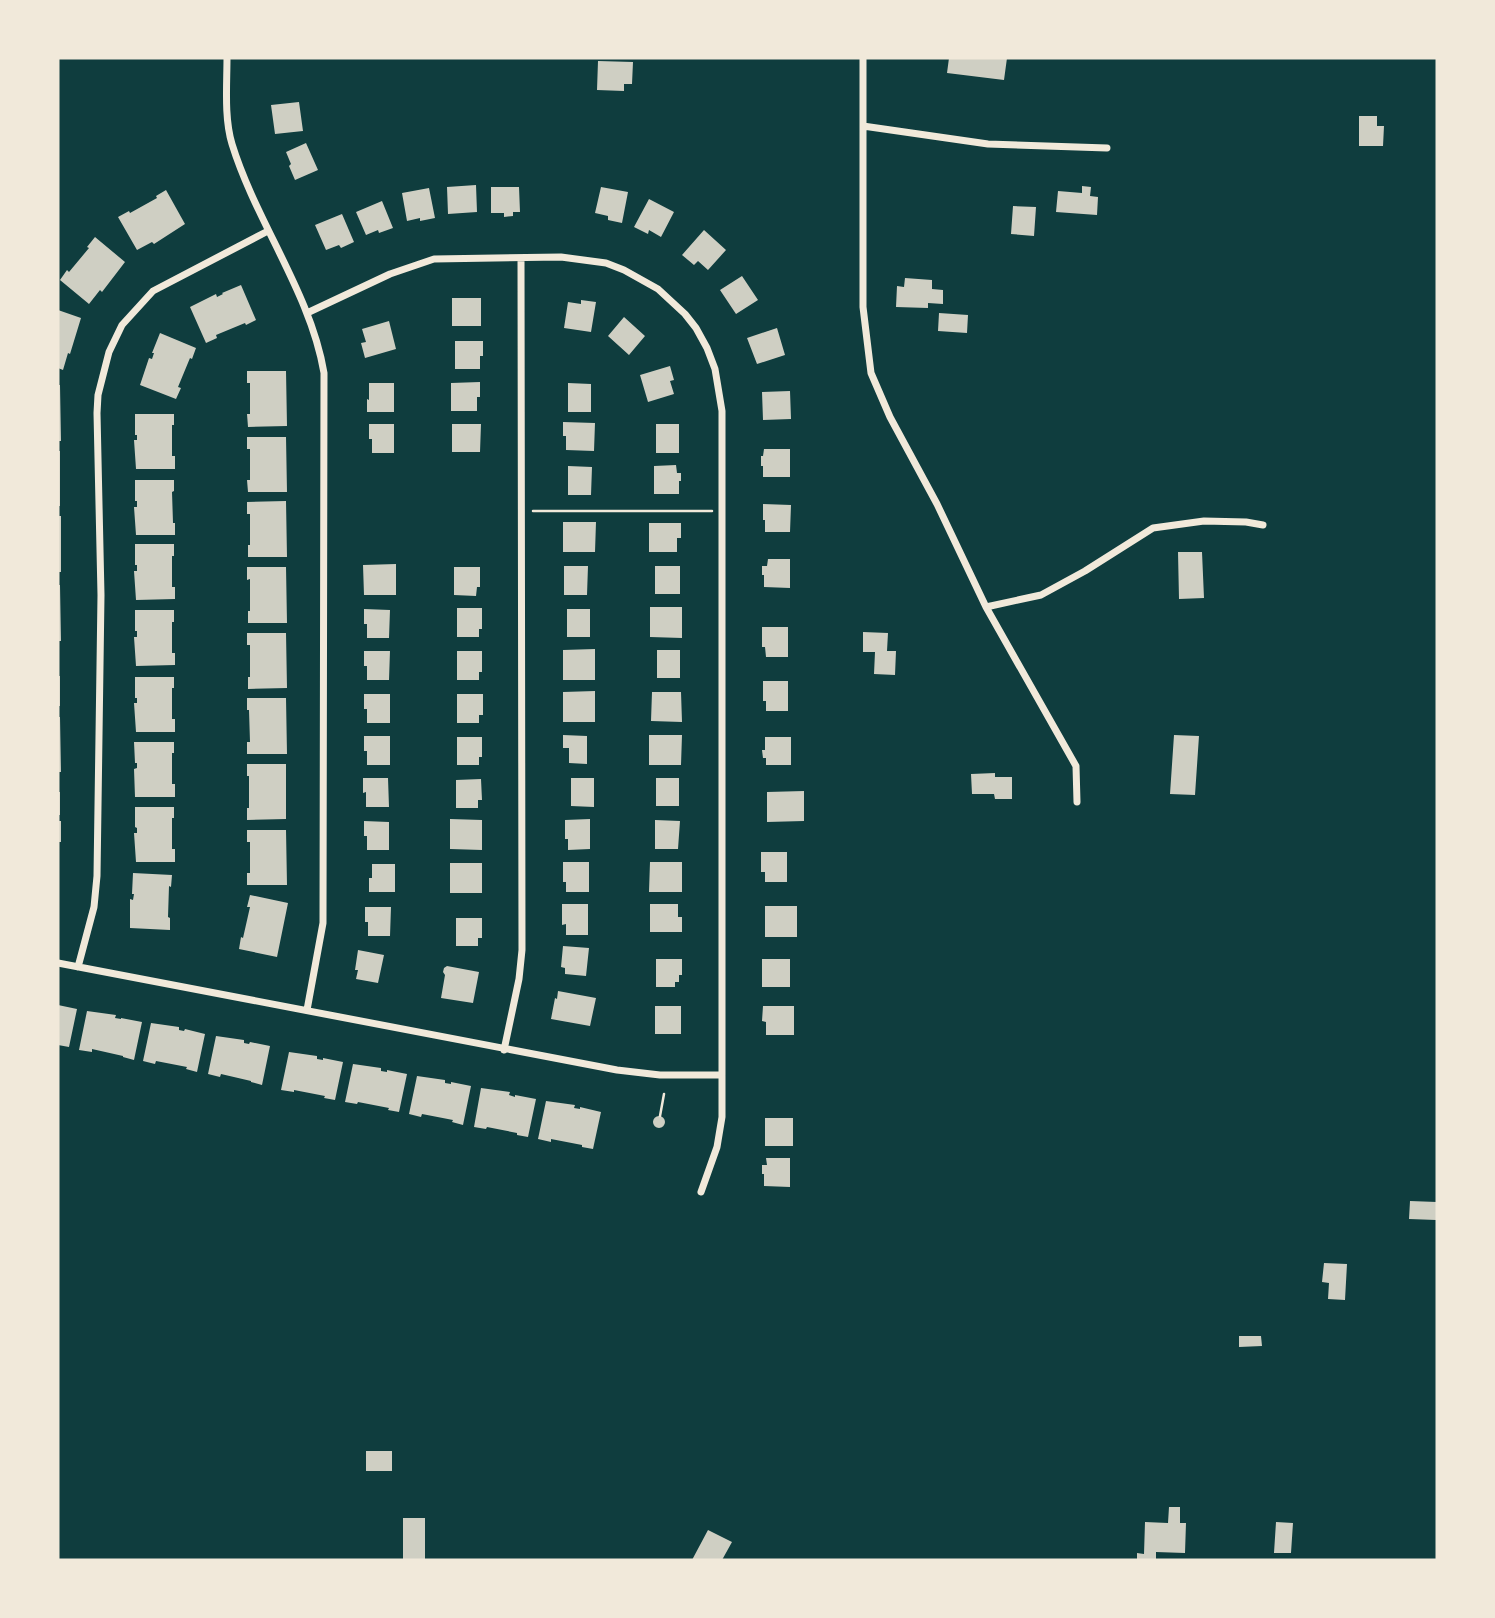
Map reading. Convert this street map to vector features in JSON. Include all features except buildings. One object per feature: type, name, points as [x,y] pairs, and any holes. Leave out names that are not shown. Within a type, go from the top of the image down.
[{"type":"street","points":[[227,58],[227,104],[231,141],[254,201],[307,313],[320,349],[324,373],[323,923],[307,1010]]},
{"type":"street","points":[[863,58],[863,307],[871,373],[890,417],[937,504],[986,607],[1076,766],[1077,802]]},
{"type":"street","points":[[863,126],[988,144],[1107,148]]},
{"type":"street","points":[[78,967],[94,907],[97,876],[101,595],[97,412],[103,373],[109,352],[122,325],[153,291],[268,231]]},
{"type":"street","points":[[504,1050],[519,979],[522,950],[521,258]]},
{"type":"street","points":[[307,313],[390,274],[434,259],[584,259],[606,263],[643,279],[658,289],[685,314],[707,348],[715,369],[722,411],[722,1074],[721,1130],[701,1192]]},
{"type":"street","points":[[986,607],[1041,594],[1085,571],[1153,528],[1204,521],[1263,525]]},
{"type":"street","points":[[58,963],[504,1050],[628,1071],[660,1075],[722,1074]]},
{"type":"path","points":[[532,511],[712,511]]},
{"type":"path","points":[[660,1116],[664,1094]]}]
